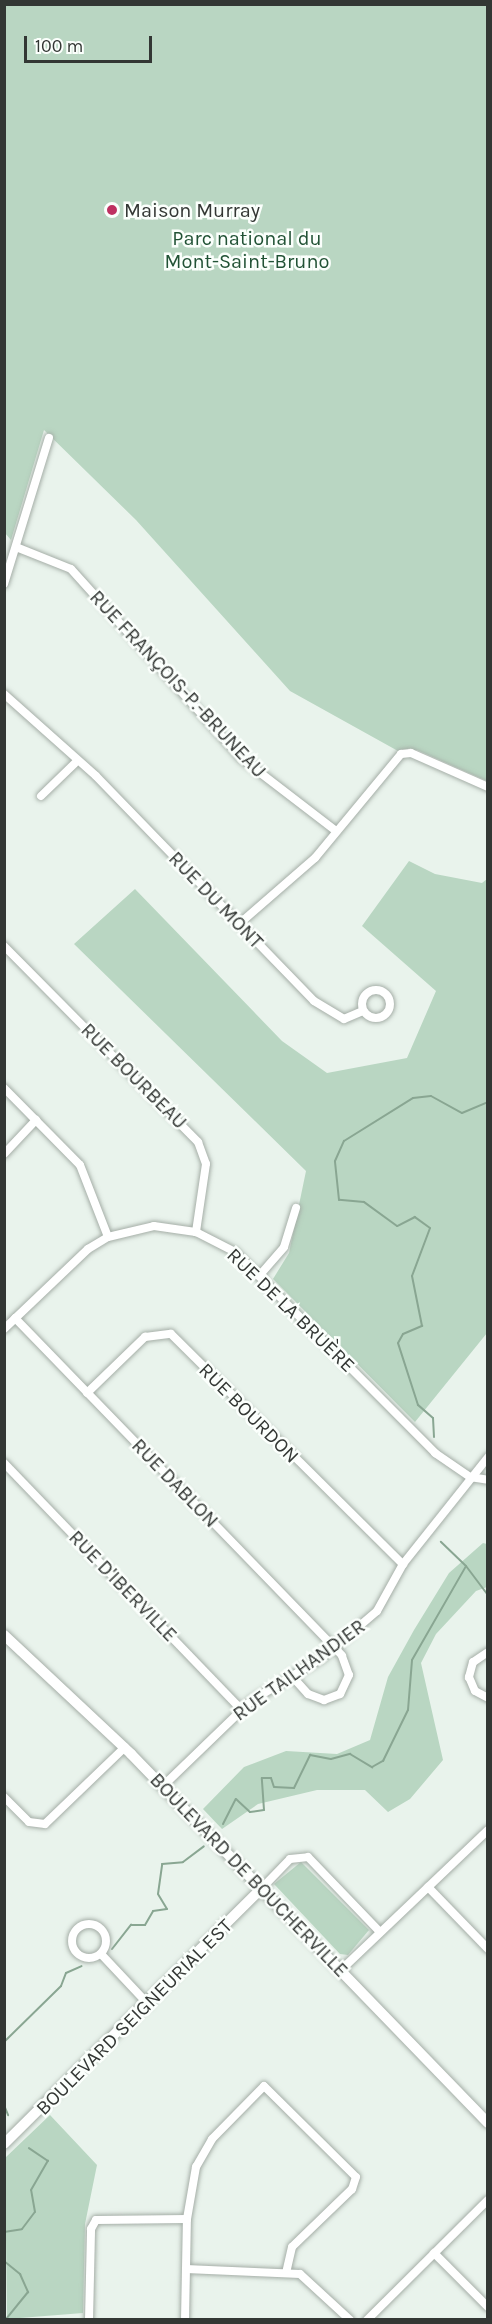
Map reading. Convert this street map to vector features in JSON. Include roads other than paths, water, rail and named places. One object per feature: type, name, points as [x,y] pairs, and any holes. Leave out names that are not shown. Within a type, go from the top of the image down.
[{"type":"street","points":[[4,584],[49,438]]},
{"type":"street","name":"RUE FRANÇOIS-P.-BRUNEAU","points":[[16,547],[71,569],[241,758],[336,831]]},
{"type":"street","name":"RUE DU MONT","points":[[4,694],[75,763],[96,776],[325,1011],[344,1019],[363,1011]]},
{"type":"street","points":[[239,924],[309,864],[404,753],[488,787]]},
{"type":"street","points":[[41,796],[75,763]]},
{"type":"street","name":"RUE BOURBEAU","points":[[4,946],[198,1142],[206,1164],[196,1232]]},
{"type":"street","points":[[4,1088],[82,1169],[108,1237]]},
{"type":"street","points":[[4,1154],[36,1120]]},
{"type":"street","points":[[260,1276],[284,1247],[296,1208]]},
{"type":"street","name":"RUE DE LA BRUÈRE","points":[[4,1329],[88,1249],[108,1237],[154,1226],[196,1232],[222,1243],[260,1276],[435,1454],[470,1477]]},
{"type":"street","name":"RUE DABLON","points":[[15,1318],[334,1648],[349,1672],[337,1696],[314,1698],[291,1675]]},
{"type":"street","name":"RUE BOURDON","points":[[87,1393],[145,1337],[171,1334],[403,1564]]},
{"type":"street","name":"RUE TAILHANDIER","points":[[163,1786],[241,1708],[334,1648],[377,1611],[403,1564],[488,1457]]},
{"type":"street","name":"RUE D'IBERVILLE","points":[[4,1463],[241,1708]]},
{"type":"street","points":[[470,1477],[488,1480]]},
{"type":"street","name":"BOULEVARD DE BOUCHERVILLE","points":[[4,1635],[163,1786],[488,2122]]},
{"type":"street","points":[[488,1653],[473,1662],[470,1677],[475,1691],[488,1698]]},
{"type":"street","points":[[4,1797],[29,1822],[45,1824],[124,1747]]},
{"type":"street","points":[[341,1970],[488,1830]]},
{"type":"street","points":[[262,1888],[290,1859],[308,1857],[380,1932]]},
{"type":"street","points":[[428,1887],[488,1949]]},
{"type":"street","name":"BOULEVARD SEIGNEURIAL EST","points":[[4,2145],[262,1888]]},
{"type":"street","points":[[101,1954],[106,1938],[101,1928],[91,1923],[75,1929],[72,1946],[79,1955],[101,1954],[148,2004]]},
{"type":"street","points":[[185,2319],[187,2219],[193,2176],[206,2148],[258,2088],[266,2086],[356,2177],[352,2189],[292,2247],[286,2272]]},
{"type":"street","points":[[367,2319],[488,2200]]},
{"type":"street","points":[[89,2319],[91,2229],[96,2220],[187,2219]]},
{"type":"street","points":[[434,2253],[488,2307]]},
{"type":"street","points":[[186,2269],[286,2272],[309,2280],[350,2319]]},
{"type":"waterway","points":[[434,1437],[433,1418],[418,1405],[398,1343],[403,1334],[422,1326],[412,1276],[430,1228],[415,1217],[397,1226],[364,1202],[339,1200],[335,1161],[344,1141],[413,1098],[431,1096],[462,1113],[488,1102]]},
{"type":"waterway","points":[[223,1824],[236,1799],[250,1812],[264,1810],[262,1778],[271,1778],[274,1787],[294,1788],[310,1755],[331,1759],[350,1754],[372,1767],[383,1761],[408,1710],[412,1660],[466,1566],[441,1542]]},
{"type":"waterway","points":[[466,1566],[488,1595]]},
{"type":"waterway","points":[[112,1949],[131,1925],[145,1925],[153,1911],[167,1909],[158,1894],[162,1864],[183,1862],[204,1846]]},
{"type":"waterway","points":[[4,2042],[61,1986],[66,1973],[82,1966]]},
{"type":"waterway","points":[[4,2105],[8,2115]]},
{"type":"waterway","points":[[4,2232],[22,2229],[35,2212],[31,2190],[48,2161],[29,2148]]},
{"type":"waterway","points":[[4,2261],[20,2274],[28,2292],[5,2320]]},
{"type":"place","name":"Maison Murray","points":[[112,210]]},
{"type":"park label","name":"Parc national du Mont-Saint-Bruno","points":[[247,250]]}]
